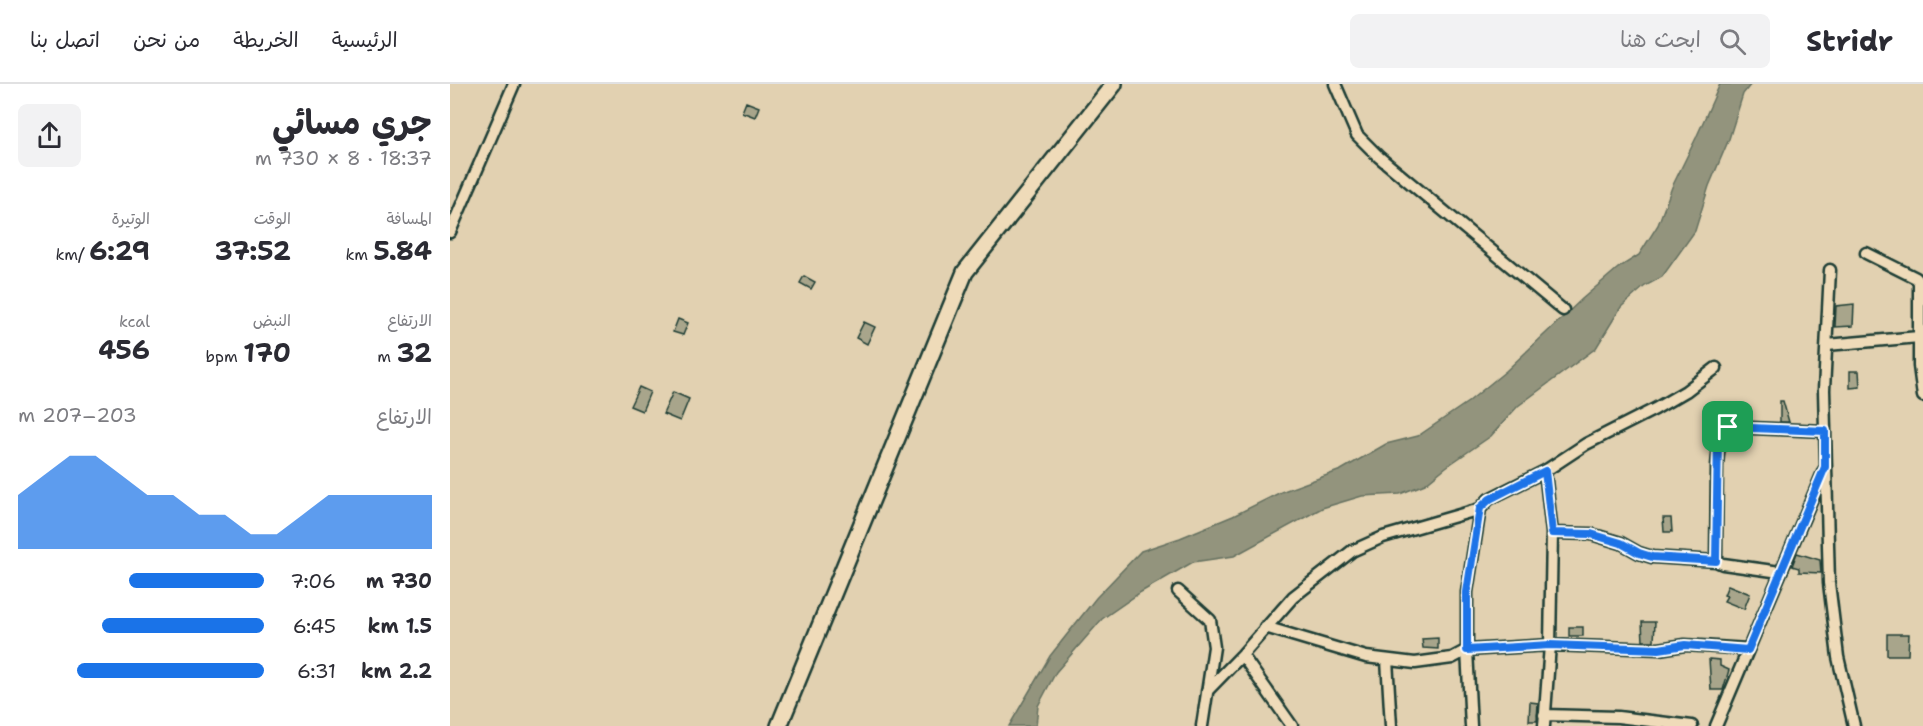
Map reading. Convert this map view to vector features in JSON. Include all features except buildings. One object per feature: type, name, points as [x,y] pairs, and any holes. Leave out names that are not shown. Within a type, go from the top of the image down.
[{"type":"street","points":[[450,232],[514,84]]},
{"type":"street","points":[[779,726],[965,272],[1114,84]]},
{"type":"street","points":[[1335,84],[1357,135],[1379,157],[1563,310]]},
{"type":"street","points":[[1866,254],[1916,278],[1919,282],[1919,366],[1923,396]]},
{"type":"street","points":[[1830,270],[1824,390],[1829,583],[1838,657],[1854,726]]},
{"type":"street","points":[[1827,345],[1919,337]]},
{"type":"street","points":[[1207,691],[1242,656],[1293,597],[1353,551],[1383,537],[1480,508],[1490,499],[1545,471],[1586,444],[1686,391],[1716,368]]},
{"type":"street","points":[[1716,561],[1717,466],[1720,431],[1728,427],[1825,431]]},
{"type":"street","points":[[1716,726],[1825,467]]},
{"type":"street","points":[[1545,471],[1552,533],[1550,645],[1544,720],[1618,717],[1692,726]]},
{"type":"street","points":[[1471,726],[1467,592],[1480,508]]},
{"type":"street","points":[[1552,533],[1591,534],[1621,543],[1652,557],[1716,561],[1780,572]]},
{"type":"street","points":[[1178,591],[1210,620],[1214,647],[1202,726]]},
{"type":"street","points":[[1265,627],[1366,657],[1415,663],[1452,658],[1467,650],[1550,645],[1659,649],[1685,645],[1748,650]]},
{"type":"street","points":[[1242,656],[1292,726]]},
{"type":"street","points":[[1387,660],[1391,726]]},
{"type":"shaded area","points":[[1720,84],[1751,84],[1743,94],[1695,231],[1662,277],[1645,286],[1621,307],[1596,348],[1518,406],[1491,436],[1425,484],[1400,494],[1362,496],[1322,508],[1234,556],[1193,562],[1141,592],[1102,619],[1056,672],[1038,706],[1036,726],[1009,726],[1050,656],[1096,598],[1141,551],[1180,538],[1233,516],[1281,492],[1341,470],[1386,444],[1418,436],[1468,402],[1506,371],[1582,299],[1618,268],[1639,255],[1658,225],[1672,187]]},
{"type":"route","points":[[1728,427],[1825,431],[1825,467],[1748,650],[1685,645],[1659,649],[1550,645],[1467,650],[1468,585],[1480,508],[1490,499],[1545,471],[1552,533],[1591,534],[1621,543],[1652,557],[1716,561],[1718,438],[1722,428],[1728,427]]}]
